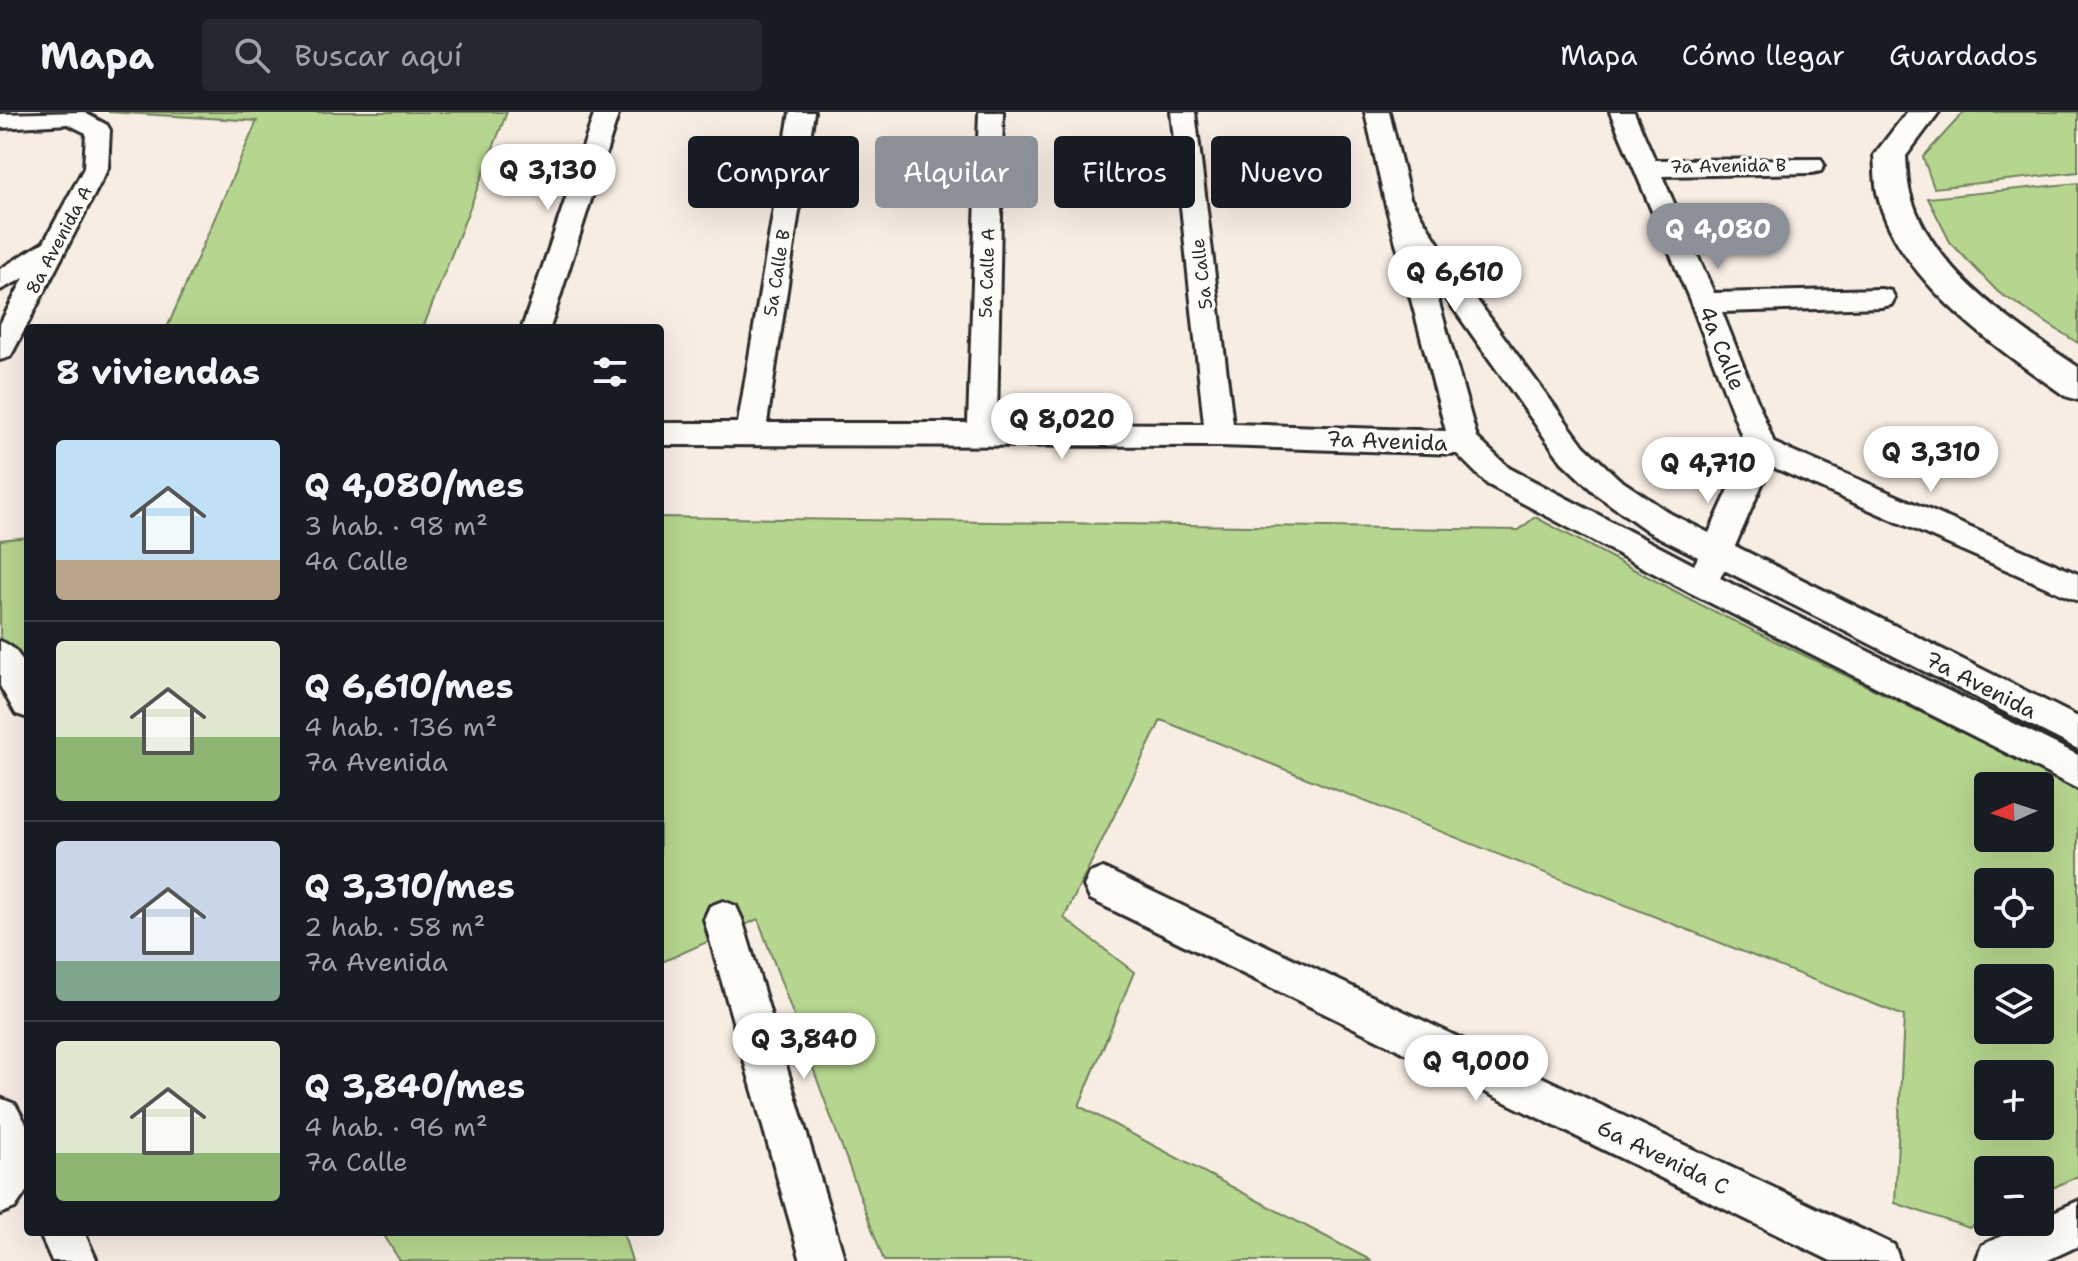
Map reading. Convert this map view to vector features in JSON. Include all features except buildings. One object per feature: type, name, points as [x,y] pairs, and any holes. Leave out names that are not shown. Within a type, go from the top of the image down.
[{"type":"street","points":[[537,324],[607,112]]},
{"type":"street","name":"5a Calle B","points":[[751,433],[802,112]]},
{"type":"street","name":"5a Calle A","points":[[982,434],[991,112]]},
{"type":"street","name":"5a Calle","points":[[1183,112],[1220,435]]},
{"type":"street","points":[[1377,112],[1397,198],[1464,443]]},
{"type":"street","name":"4a Calle","points":[[1622,112],[1705,303],[1762,450]]},
{"type":"street","points":[[1923,112],[1890,155],[1893,201],[1915,243],[1954,288],[2018,344],[2078,386]]},
{"type":"street","name":"8a Avenida A","points":[[0,121],[72,116],[98,130],[96,168],[0,350]]},
{"type":"street","name":"7a Avenida B","points":[[1645,168],[1812,165]]},
{"type":"street","name":"7a Avenida","points":[[1397,198],[1447,280],[1573,454],[1608,487],[1660,523],[2078,734]]},
{"type":"street","points":[[0,281],[58,245]]},
{"type":"street","points":[[1705,303],[1881,298]]},
{"type":"street","name":"7a Avenida","points":[[664,434],[1220,435],[1464,443],[1498,476],[1700,583],[2078,773]]},
{"type":"street","points":[[1700,583],[1718,552],[1762,450],[2078,588]]},
{"type":"street","points":[[0,655],[24,696]]},
{"type":"street","points":[[2011,739],[2022,706]]},
{"type":"street","name":"6a Avenida C","points":[[1103,886],[1878,1261]]},
{"type":"street","points":[[723,919],[823,1261]]},
{"type":"street","points":[[0,1119],[24,1160]]},
{"type":"street","points":[[0,1193],[24,1163]]},
{"type":"street","points":[[1998,1261],[2078,1223]]},
{"type":"street","points":[[63,1236],[75,1261]]},
{"type":"green space","points":[[108,112],[507,112],[425,324],[169,324],[257,121]]},
{"type":"green space","points":[[1964,112],[2078,112],[2078,172],[1934,188],[1923,157]]},
{"type":"green space","points":[[2078,183],[2078,343],[1998,292],[1950,242],[1928,198]]},
{"type":"green space","points":[[664,517],[1519,530],[1535,517],[1705,607],[2043,772],[1974,772],[1974,852],[2054,852],[2054,777],[2078,789],[2078,1176],[2054,1187],[2054,1156],[1974,1156],[1974,1226],[1969,1228],[1895,1203],[1904,1016],[1161,720],[1064,918],[1134,972],[1079,1106],[1372,1261],[884,1261],[758,919],[664,961]]},
{"type":"green space","points":[[24,537],[24,675],[0,637],[0,540]]},
{"type":"green space","points":[[384,1236],[624,1236],[632,1261],[400,1261]]}]
